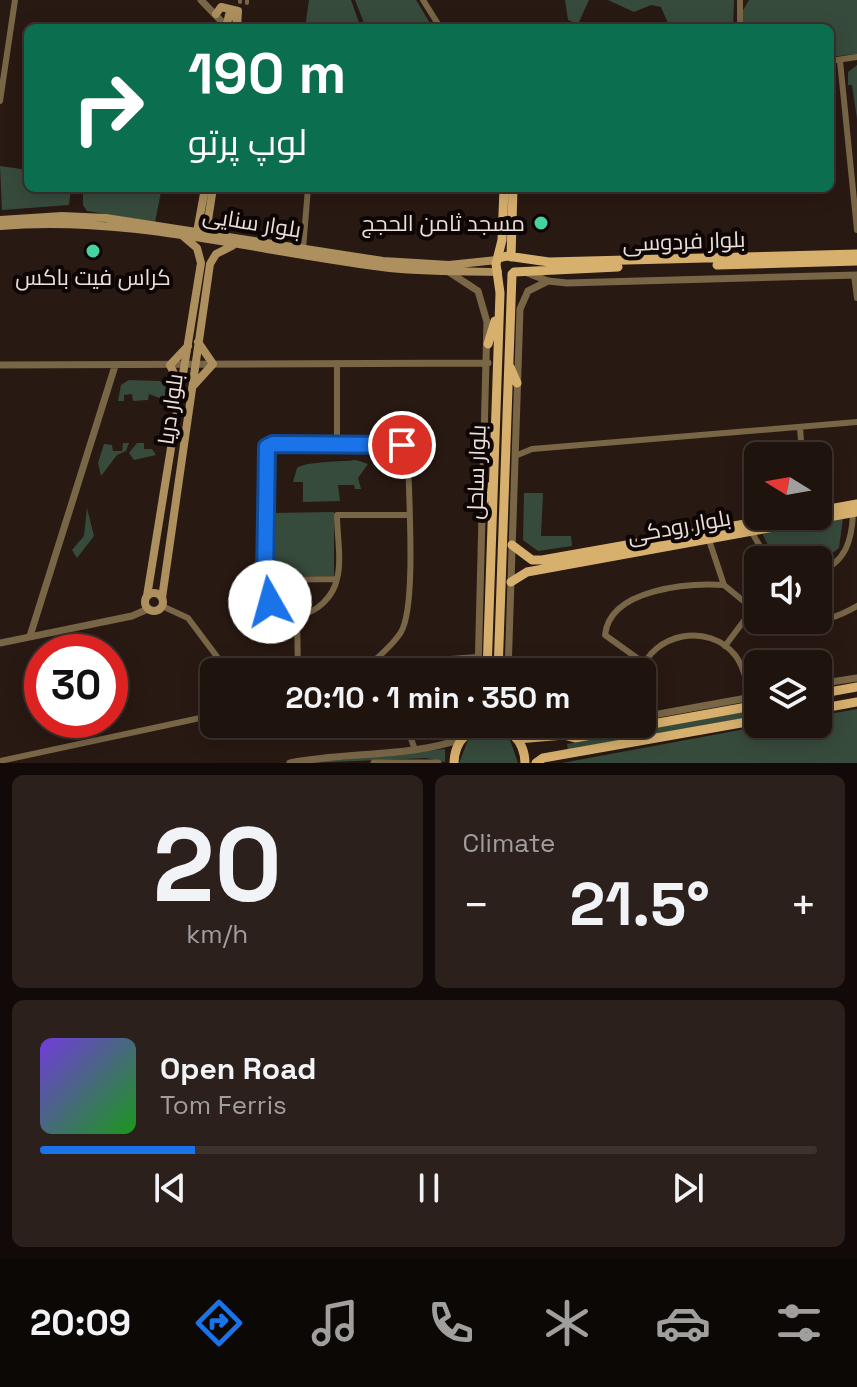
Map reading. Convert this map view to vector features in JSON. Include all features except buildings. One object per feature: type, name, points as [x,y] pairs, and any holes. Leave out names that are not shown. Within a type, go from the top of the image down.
[{"type":"main road","points":[[216,14],[221,7],[235,10],[239,12],[237,24]]},
{"type":"main road","points":[[226,24],[229,15],[235,16],[237,24]]},
{"type":"main road","points":[[202,233],[205,192]]},
{"type":"main road","points":[[202,233],[212,192]]},
{"type":"main road","points":[[498,259],[504,192]]},
{"type":"main road","points":[[512,258],[513,192]]},
{"type":"main road","name":"بلوار سنایی","points":[[1,222],[106,218],[414,264],[475,264],[498,259]]},
{"type":"main road","name":"بلوار سنایی","points":[[1,222],[75,222],[382,267],[498,273]]},
{"type":"main road","name":"بلوار دریا","points":[[162,602],[191,390],[190,365],[201,263],[194,243],[180,235]]},
{"type":"main road","name":"بلوار دریا","points":[[193,344],[210,264],[221,251],[241,245]]},
{"type":"main road","name":"بلوار فردوسی","points":[[498,259],[549,262],[857,254]]},
{"type":"main road","name":"بلوار ساحل","points":[[498,658],[508,364],[516,272],[512,258]]},
{"type":"main road","name":"بلوار ساحل","points":[[487,658],[498,259]]},
{"type":"main road","name":"بلوار فردوسی","points":[[498,273],[857,261]]},
{"type":"main road","points":[[488,344],[499,306]]},
{"type":"main road","points":[[511,310],[519,326]]},
{"type":"main road","points":[[181,388],[170,365],[193,344],[213,364],[198,377],[191,390]]},
{"type":"main road","points":[[508,364],[517,383]]},
{"type":"main road","name":"بلوار دریا","points":[[148,609],[147,596],[181,388],[190,365]]},
{"type":"main road","points":[[483,502],[493,482]]},
{"type":"main road","points":[[832,510],[856,509]]},
{"type":"main road","name":"بلوار رودکی","points":[[511,582],[531,571],[709,540],[856,509]]},
{"type":"main road","name":"بلوار رودکی","points":[[532,560],[744,524]]},
{"type":"main road","points":[[512,545],[532,560],[528,563],[531,571]]},
{"type":"main road","points":[[147,596],[155,593],[162,602],[156,611],[148,609]]},
{"type":"main road","points":[[832,691],[857,687]]},
{"type":"main road","points":[[832,706],[857,702]]},
{"type":"main road","points":[[656,721],[744,703]]},
{"type":"main road","points":[[536,763],[744,723]]},
{"type":"main road","points":[[525,763],[518,739],[530,738]]},
{"type":"main road","points":[[454,763],[461,739]]},
{"type":"street","points":[[0,101],[15,0]]},
{"type":"street","points":[[201,0],[224,24]]},
{"type":"street","points":[[423,0],[438,24]]},
{"type":"street","points":[[740,1],[740,24]]},
{"type":"street","points":[[834,61],[857,57]]},
{"type":"street","points":[[840,61],[839,76],[857,230]]},
{"type":"street","points":[[834,73],[839,76]]},
{"type":"street","points":[[849,159],[857,156]]},
{"type":"street","points":[[303,249],[308,192]]},
{"type":"street","points":[[449,272],[478,291],[485,307],[488,344],[478,657],[464,658]]},
{"type":"street","points":[[516,272],[548,281],[856,275],[857,298]]},
{"type":"street","points":[[508,658],[519,326],[523,297],[537,285],[548,281]]},
{"type":"street","points":[[337,363],[337,444]]},
{"type":"street","points":[[0,365],[488,363]]},
{"type":"street","points":[[31,634],[115,366]]},
{"type":"street","points":[[515,456],[532,449],[857,422]]},
{"type":"street","points":[[800,427],[801,442]]},
{"type":"street","points":[[515,438],[532,449]]},
{"type":"street","points":[[376,658],[400,633],[407,619],[408,515],[408,452],[400,443],[273,444],[267,447],[265,580],[268,597],[282,613],[297,617],[317,610],[337,579],[337,515],[408,515]]},
{"type":"street","points":[[832,566],[847,550],[856,509]]},
{"type":"street","points":[[751,531],[760,546]]},
{"type":"street","points":[[709,540],[724,585],[744,602]]},
{"type":"street","points":[[265,580],[337,579]]},
{"type":"street","points":[[637,658],[605,635],[606,626],[617,613],[635,599],[671,586],[724,585]]},
{"type":"street","points":[[162,602],[188,618],[219,658]]},
{"type":"street","points":[[832,616],[857,606]]},
{"type":"street","points":[[40,634],[132,616],[148,609]]},
{"type":"street","points":[[297,617],[298,658]]},
{"type":"street","points":[[725,646],[744,624]]},
{"type":"street","points":[[649,658],[677,638],[702,636],[725,646],[744,672]]},
{"type":"street","points":[[0,643],[24,637]]},
{"type":"street","points":[[832,682],[857,678]]},
{"type":"street","points":[[656,715],[744,702]]},
{"type":"street","points":[[0,761],[200,718]]},
{"type":"street","points":[[411,738],[415,750]]},
{"type":"street","points":[[290,763],[360,752],[434,749],[461,739]]},
{"type":"street","points":[[374,763],[438,763]]},
{"type":"green space","points":[[309,0],[351,0],[360,24],[306,24]]},
{"type":"green space","points":[[355,0],[416,0],[431,24],[364,24]]},
{"type":"green space","points":[[565,0],[589,0],[578,24],[568,20]]},
{"type":"green space","points":[[608,0],[734,0],[733,24],[668,24],[661,7],[651,5],[634,12]]},
{"type":"green space","points":[[749,0],[857,0],[857,54],[834,57],[834,24],[742,24],[742,12]]},
{"type":"green space","points":[[857,65],[857,119],[852,85],[848,85],[848,72]]},
{"type":"green space","points":[[0,166],[24,169],[24,192],[71,192],[69,205],[2,210]]},
{"type":"green space","points":[[161,192],[155,222],[87,211],[83,205],[83,193]]},
{"type":"green space","points":[[129,380],[160,381],[166,387],[165,400],[149,394],[148,400],[133,401],[132,394],[124,395],[124,401],[118,401],[121,385]]},
{"type":"green space","points":[[123,443],[129,443],[126,451],[117,455],[101,476],[98,463],[104,444],[112,445],[113,451],[122,451]]},
{"type":"green space","points":[[137,443],[144,443],[144,449],[152,449],[156,455],[134,460],[129,453]]},
{"type":"green space","points":[[356,460],[368,464],[358,478],[361,489],[355,489],[354,485],[338,485],[340,501],[303,502],[303,482],[293,482],[297,468],[316,463]]},
{"type":"green space","points":[[524,493],[543,493],[541,536],[571,536],[572,546],[538,551],[523,540]]},
{"type":"green space","points":[[87,508],[94,536],[77,558],[72,550],[84,536]]},
{"type":"green space","points":[[334,512],[334,576],[269,576],[269,513]]},
{"type":"green space","points":[[843,518],[839,548],[832,553],[832,546],[768,546],[762,533],[832,530],[832,520]]},
{"type":"green space","points":[[857,709],[857,763],[562,763],[744,729],[744,738],[832,738],[832,713]]},
{"type":"green space","points":[[743,712],[744,718],[656,734],[656,728]]},
{"type":"green space","points":[[600,738],[634,738],[568,750],[567,744]]},
{"type":"green space","points":[[468,740],[510,740],[518,763],[459,763]]},
{"type":"green space","points":[[445,749],[445,762],[426,758],[308,763]]},
{"type":"place","name":"مسجد ثامن الحجج","points":[[541,223]]},
{"type":"place","name":"کراس فیت باکس","points":[[93,251]]},
{"type":"route","points":[[270,602],[265,580],[267,447],[271,444],[402,445]]}]
